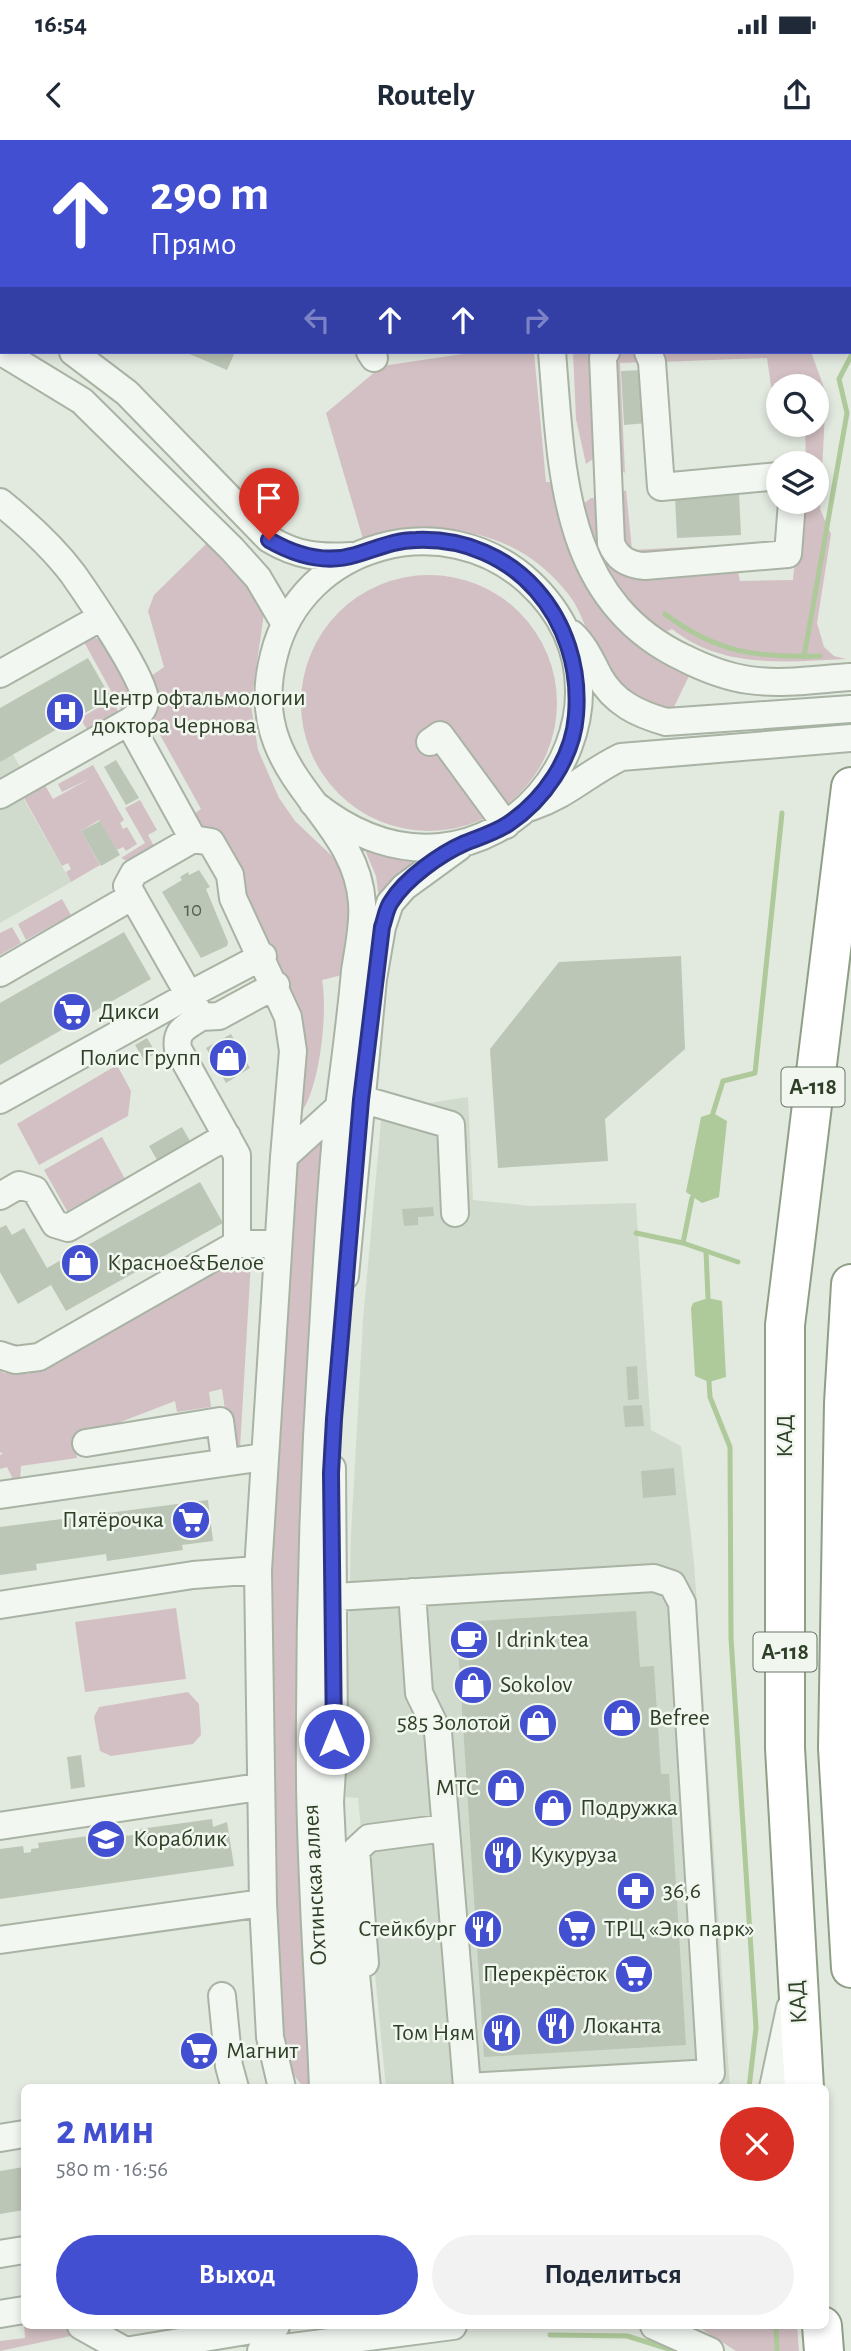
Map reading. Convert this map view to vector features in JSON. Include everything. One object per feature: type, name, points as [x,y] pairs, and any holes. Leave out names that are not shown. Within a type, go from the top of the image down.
[{"type":"highway","name":"КАД","points":[[804,2084],[785,1748],[785,1325],[851,787]]},
{"type":"highway","name":"А-118","points":[[851,1284],[844,1403],[838,1748],[851,1968]]},
{"type":"highway","points":[[822,2329],[824,2351]]},
{"type":"street","points":[[5,354],[91,410],[175,490],[258,578],[285,624]]},
{"type":"street","points":[[76,354],[127,393],[269,540],[287,550],[316,559],[353,556]]},
{"type":"street","points":[[552,354],[565,488],[580,544],[609,596],[641,632],[672,652],[707,669],[750,680],[851,677]]},
{"type":"street","points":[[605,354],[616,480],[611,543],[615,553],[634,565],[788,554],[791,514]]},
{"type":"street","points":[[649,354],[652,362],[660,487],[766,477]]},
{"type":"street","points":[[565,488],[616,480]]},
{"type":"street","points":[[0,502],[72,573],[139,680],[145,700],[141,712],[130,721],[0,795]]},
{"type":"street","points":[[364,975],[360,886],[352,862],[293,778],[283,759],[270,718],[269,686],[272,664],[285,624],[310,589],[326,574],[353,556],[383,545],[415,540],[447,541],[478,550],[507,564],[532,585],[590,656],[612,696],[643,716],[666,722],[851,709]]},
{"type":"street","points":[[0,674],[100,618]]},
{"type":"street","points":[[364,975],[390,904],[425,870],[463,844],[506,825],[529,807],[559,768],[576,720],[576,670],[560,622]]},
{"type":"street","points":[[130,721],[192,839]]},
{"type":"street","points":[[429,742],[440,735],[506,825]]},
{"type":"street","points":[[529,807],[564,795],[598,769],[621,757],[851,738]]},
{"type":"street","points":[[313,803],[339,824],[368,839],[431,849],[463,844]]},
{"type":"street","points":[[276,985],[219,1016],[195,1006],[127,886],[134,873],[192,839],[211,842],[230,875],[233,898],[276,985],[289,1017],[293,1051],[277,1244],[258,1570],[262,1902],[270,2037],[281,2084]]},
{"type":"street","points":[[0,973],[133,896]]},
{"type":"street","points":[[0,1100],[195,1006],[262,956]]},
{"type":"street","name":"Охтинская аллея","points":[[344,2084],[330,1801],[334,1739],[335,1597],[331,1473],[350,1103],[348,1060],[364,975]]},
{"type":"street","points":[[195,1006],[176,1037],[178,1049],[237,1155],[237,1244]]},
{"type":"street","points":[[284,1157],[350,1103],[451,1125],[456,1213]]},
{"type":"street","name":"Охтинская аллея","points":[[323,2084],[310,1783],[312,1543],[322,1347],[350,1103]]},
{"type":"street","points":[[0,1196],[19,1185],[35,1190],[55,1224],[68,1228],[227,1136]]},
{"type":"street","points":[[0,1355],[15,1360],[39,1357],[237,1244],[277,1244]]},
{"type":"street","points":[[844,1403],[851,1440]]},
{"type":"street","points":[[86,1443],[220,1421],[225,1460]]},
{"type":"street","points":[[0,1495],[225,1460],[264,1457]]},
{"type":"street","points":[[0,1605],[193,1575],[258,1570]]},
{"type":"street","points":[[335,1597],[654,1578],[672,1584],[682,1602],[711,2073],[519,2084]]},
{"type":"street","points":[[412,1592],[419,1693],[438,1732],[467,2084]]},
{"type":"street","points":[[334,1739],[368,2084]]},
{"type":"street","points":[[0,1826],[259,1787]]},
{"type":"street","points":[[368,2084],[365,1970],[356,1850],[369,1838],[445,1828]]},
{"type":"street","points":[[0,1940],[262,1902]]},
{"type":"street","points":[[774,2084],[796,1978]]},
{"type":"street","points":[[222,1996],[229,2066],[234,2084]]},
{"type":"street","points":[[0,2138],[21,2134]]},
{"type":"street","points":[[0,2253],[21,2250]]},
{"type":"street","points":[[0,2314],[21,2310]]},
{"type":"street","points":[[86,2329],[126,2351],[258,2329]]},
{"type":"street","points":[[261,2351],[425,2329]]},
{"type":"street","points":[[660,2329],[709,2351]]},
{"type":"shaded area","points":[[463,354],[534,354],[546,482],[555,482],[585,571],[613,621],[633,642],[658,661],[689,676],[672,711],[651,709],[638,704],[608,675],[569,595],[548,572],[526,555],[501,542],[448,530],[420,529],[363,539],[326,413],[382,366]]},
{"type":"shaded area","points":[[573,354],[597,354],[597,456],[586,464],[576,419]]},
{"type":"shaded area","points":[[616,354],[638,354],[644,362],[620,363],[625,473],[617,466]]},
{"type":"shaded area","points":[[658,354],[812,354],[819,374],[769,374],[767,358],[660,362]]},
{"type":"shaded area","points":[[805,437],[824,437],[823,451],[806,451]]},
{"type":"shaded area","points":[[626,490],[632,550],[779,542],[778,514],[784,514],[783,542],[641,558],[624,550],[620,493]]},
{"type":"shaded area","points":[[591,498],[598,498],[607,561],[737,567],[740,581],[793,580],[799,514],[822,514],[831,534],[817,623],[824,647],[834,656],[846,659],[755,660],[712,651],[691,642],[672,629],[660,634],[612,575],[582,505]]},
{"type":"shaded area","points":[[207,543],[250,586],[264,613],[251,705],[258,750],[279,798],[295,821],[333,857],[345,875],[351,902],[342,975],[322,980],[324,1010],[318,1068],[308,1101],[301,1113],[305,1060],[283,975],[252,917],[239,878],[210,827],[204,829],[189,817],[201,809],[159,733],[146,740],[143,733],[157,708],[156,698],[147,679],[164,667],[148,611],[154,595]]},
{"type":"shaded area","points":[[416,575],[442,575],[466,580],[489,590],[520,612],[536,632],[552,666],[557,703],[552,740],[536,774],[520,794],[500,810],[466,826],[442,831],[416,831],[392,826],[369,816],[338,794],[322,774],[306,740],[301,716],[301,690],[306,666],[316,643],[338,612],[358,596],[392,580]]},
{"type":"shaded area","points":[[94,637],[103,641],[134,697],[133,704],[122,711],[84,642]]},
{"type":"shaded area","points":[[112,700],[119,713],[88,731],[80,718]]},
{"type":"shaded area","points":[[0,732],[34,791],[23,798],[71,882],[0,923]]},
{"type":"shaded area","points":[[93,765],[124,820],[120,823],[123,829],[127,827],[137,844],[126,851],[123,847],[117,850],[99,820],[81,831],[100,865],[71,882],[66,872],[71,869],[68,863],[62,866],[24,798],[35,792],[32,786],[42,780],[53,799],[89,779],[62,792],[58,784]]},
{"type":"shaded area","points":[[140,800],[157,830],[148,835],[155,848],[129,862],[121,858],[145,843],[125,808]]},
{"type":"shaded area","points":[[367,846],[417,860],[379,897],[376,876],[365,850]]},
{"type":"shaded area","points":[[62,899],[71,915],[26,940],[18,924]]},
{"type":"shaded area","points":[[12,927],[21,943],[0,955],[0,933]]},
{"type":"shaded area","points":[[117,1065],[131,1091],[128,1116],[39,1165],[17,1124]]},
{"type":"shaded area","points":[[468,1097],[473,1200],[531,1206],[636,1203],[651,1430],[681,1446],[694,1563],[730,2084],[386,2084],[358,1798],[346,1797],[351,1535],[363,1320],[382,1110]]},
{"type":"shaded area","points":[[713,1113],[727,1121],[719,1197],[702,1203],[686,1192],[701,1117]]},
{"type":"shaded area","points":[[325,1136],[313,2084],[301,2084],[292,2073],[281,2047],[269,1783],[270,1570],[295,1168],[303,1153]]},
{"type":"shaded area","points":[[102,1137],[125,1179],[67,1211],[44,1170]]},
{"type":"shaded area","points":[[244,1256],[251,1262],[240,1448],[230,1444],[222,1389],[209,1392],[211,1407],[177,1412],[175,1401],[74,1440],[77,1458],[21,1466],[20,1480],[13,1479],[7,1467],[0,1469],[0,1455],[3,1454],[0,1452],[0,1370],[4,1373],[28,1374]]},
{"type":"shaded area","points":[[708,1298],[722,1301],[726,1377],[709,1382],[695,1376],[691,1308],[693,1303]]},
{"type":"shaded area","points":[[176,1608],[186,1679],[85,1692],[75,1622]]},
{"type":"shaded area","points":[[188,1692],[199,1704],[201,1735],[193,1744],[111,1756],[100,1751],[94,1717],[99,1707]]},
{"type":"shaded area","points":[[24,2329],[80,2331],[80,2334],[0,2351],[0,2341],[25,2338]]},
{"type":"shaded area","points":[[702,2329],[797,2329],[799,2351],[736,2351]]},
{"type":"building","points":[[190,354],[234,354],[227,370]]},
{"type":"building","points":[[644,370],[647,423],[624,425],[621,371]]},
{"type":"building","points":[[739,493],[741,535],[677,538],[675,497]]},
{"type":"building","points":[[88,658],[111,698],[0,762],[0,708]]},
{"type":"building","points":[[116,760],[139,798],[126,805],[104,767]]},
{"type":"building","points":[[100,821],[120,855],[101,866],[81,831]]},
{"type":"building","points":[[199,870],[210,887],[206,889],[228,942],[227,946],[201,958],[162,892],[182,880],[180,877],[188,872],[189,875]]},
{"type":"building","points":[[124,932],[151,979],[0,1065],[0,1003]]},
{"type":"building","points":[[681,956],[685,1049],[605,1119],[608,1161],[498,1168],[490,1049],[559,962]]},
{"type":"building","name":"Полис Групп","points":[[231,1034],[250,1068],[226,1083],[206,1048]]},
{"type":"building","points":[[147,1038],[156,1053],[144,1060],[135,1045]]},
{"type":"building","points":[[182,1127],[190,1141],[157,1160],[149,1146]]},
{"type":"building","points":[[200,1182],[223,1223],[66,1311],[51,1285],[18,1304],[0,1272],[0,1228],[6,1225],[12,1235],[24,1228],[47,1268]]},
{"type":"building","points":[[433,1207],[434,1216],[418,1217],[418,1225],[404,1226],[402,1209]]},
{"type":"building","points":[[637,1366],[639,1399],[628,1400],[626,1367]]},
{"type":"building","points":[[642,1405],[644,1426],[625,1427],[623,1406]]},
{"type":"building","points":[[674,1468],[676,1495],[643,1498],[641,1471]]},
{"type":"building","points":[[208,1500],[213,1541],[182,1545],[183,1550],[107,1561],[106,1554],[36,1564],[37,1570],[0,1575],[0,1527]]},
{"type":"building","name":"ТРЦ «Эко парк»","points":[[636,1611],[640,1667],[654,1666],[661,1774],[669,1774],[686,2045],[484,2057],[457,1630],[479,1629],[478,1621]]},
{"type":"building","points":[[81,1755],[85,1787],[71,1789],[67,1757]]},
{"type":"building","points":[[212,1819],[213,1827],[227,1822],[234,1866],[0,1899],[0,1849],[23,1846],[24,1853],[31,1852],[31,1849],[39,1848],[38,1843],[117,1832],[118,1840],[126,1839],[125,1836],[133,1835],[133,1830]]},
{"type":"building","points":[[21,2168],[21,2210],[0,2214],[0,2171]]},
{"type":"waterway","points":[[804,657],[847,413],[839,379],[851,356]]},
{"type":"waterway","points":[[665,614],[702,637],[738,650],[777,656],[820,656]]},
{"type":"waterway","points":[[713,1113],[723,1081],[755,1073],[782,813]]},
{"type":"waterway","points":[[683,1243],[692,1198]]},
{"type":"waterway","points":[[636,1233],[683,1243],[738,1262]]},
{"type":"waterway","points":[[706,1251],[708,1298]]},
{"type":"waterway","points":[[709,1382],[710,1397],[730,1447],[731,1638],[756,2028],[749,2084]]},
{"type":"waterway","points":[[776,2329],[777,2351]]},
{"type":"waterway","points":[[550,2335],[627,2336],[675,2351]]},
{"type":"place","name":"Центр офтальмологии доктора Чернова","points":[[65,712]]},
{"type":"place","name":"Дикси","points":[[72,1012]]},
{"type":"place","name":"Полис Групп","points":[[228,1058]]},
{"type":"place","name":"Красное&Белое","points":[[80,1263]]},
{"type":"place","name":"Пятёрочка","points":[[191,1520]]},
{"type":"place","name":"I drink tea","points":[[469,1640]]},
{"type":"place","name":"Sokolov","points":[[473,1685]]},
{"type":"place","name":"Befree","points":[[622,1718]]},
{"type":"place","name":"585 Золотой","points":[[538,1723]]},
{"type":"place","name":"МТС","points":[[506,1788]]},
{"type":"place","name":"Подружка","points":[[553,1808]]},
{"type":"place","name":"Кораблик","points":[[106,1839]]},
{"type":"place","name":"Кукуруза","points":[[503,1855]]},
{"type":"place","name":"36,6","points":[[636,1891]]},
{"type":"place","name":"Стейкбург","points":[[483,1929]]},
{"type":"place","name":"ТРЦ «Эко парк»","points":[[577,1929]]},
{"type":"place","name":"Перекрёсток","points":[[634,1974]]},
{"type":"place","name":"Локанта","points":[[556,2026]]},
{"type":"place","name":"Том Ням","points":[[502,2033]]},
{"type":"place","name":"Магнит","points":[[199,2051]]},
{"type":"route","points":[[269,540],[287,550],[316,559],[353,556],[383,545],[415,540],[447,541],[478,550],[507,564],[532,585],[560,622],[576,670],[578,695],[576,720],[569,745],[546,789],[518,817],[485,836],[463,844],[404,887],[390,904],[382,927],[373,979],[367,1063],[361,1100],[334,1419],[331,1473],[335,1567],[334,1739]]}]
